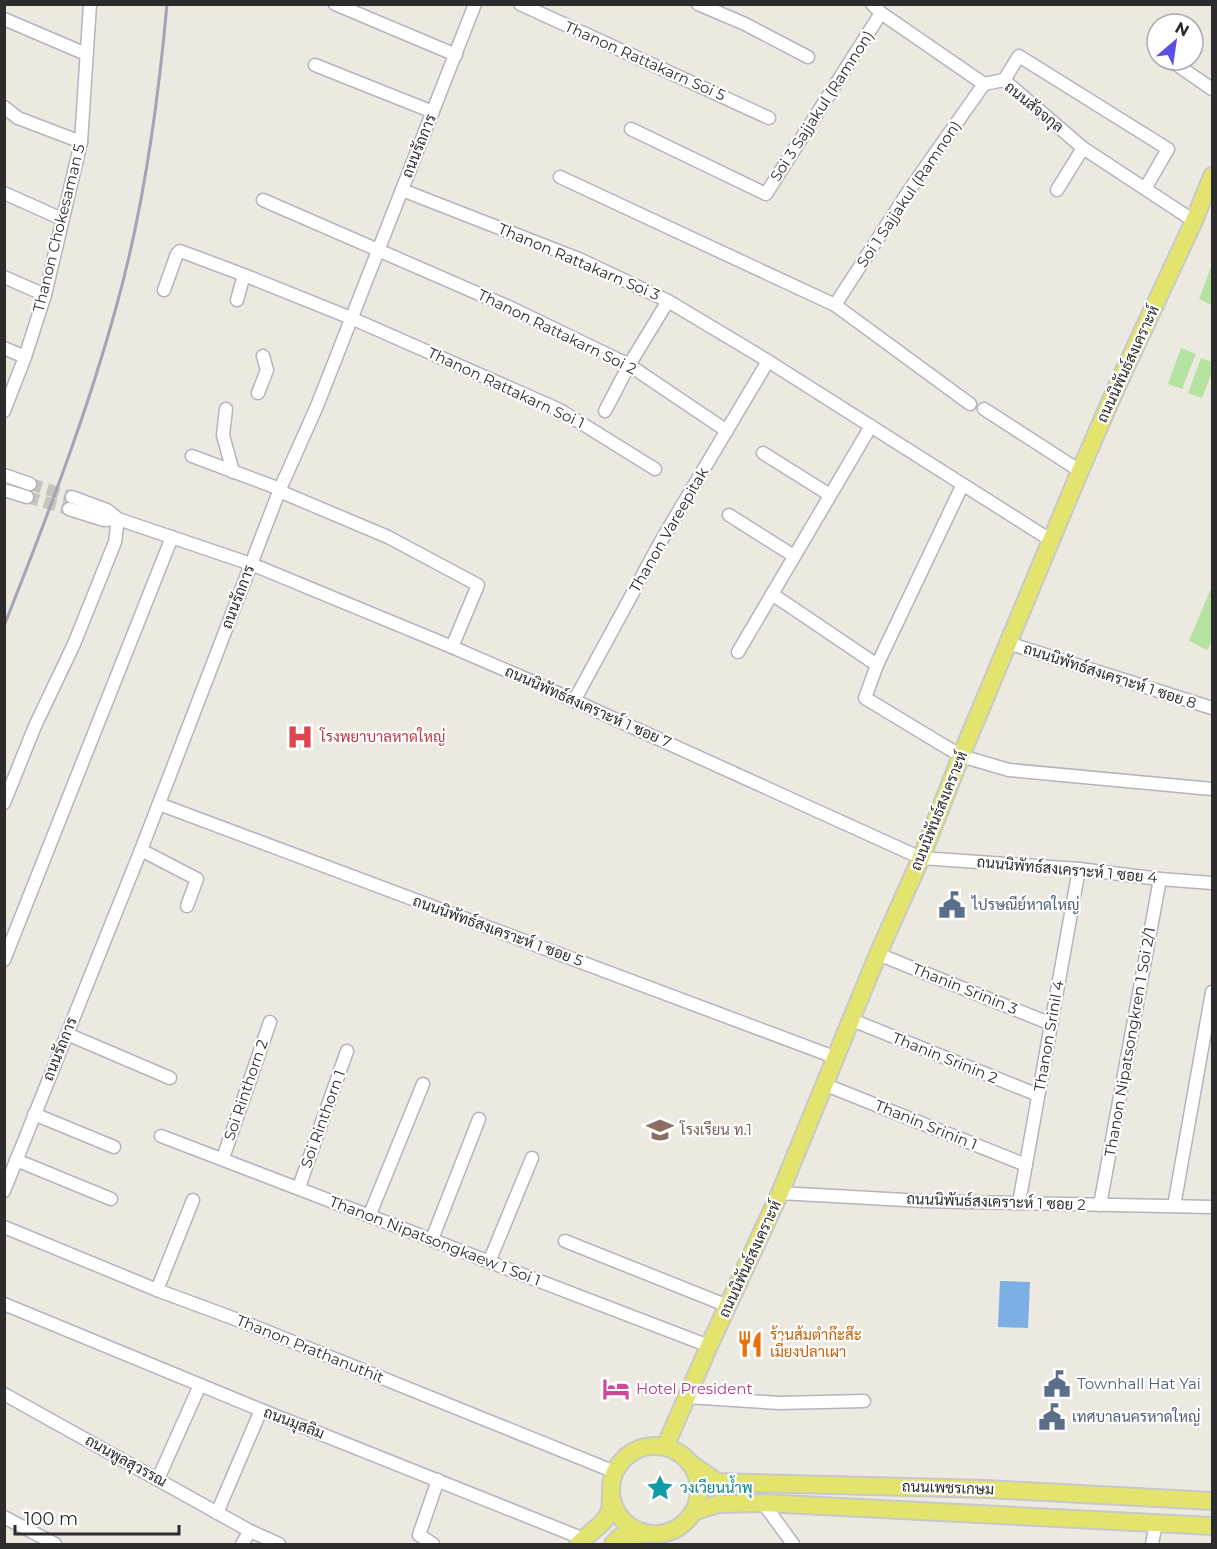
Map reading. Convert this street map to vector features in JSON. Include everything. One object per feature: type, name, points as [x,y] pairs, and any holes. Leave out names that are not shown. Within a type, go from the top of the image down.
[{"type":"main road","name":"ถนนนิพันธ์สงเคราะห์","points":[[665,1447],[780,1193],[1080,471],[1194,221],[1212,176]]},
{"type":"main road","points":[[581,1542],[602,1523],[610,1512],[611,1483],[622,1460],[632,1452],[652,1446],[665,1447],[678,1453],[695,1470],[699,1487],[699,1496],[686,1522],[664,1533],[620,1537],[613,1545]]},
{"type":"main road","name":"ถนนเพชรเกษม","points":[[690,1463],[717,1482],[986,1489],[1212,1501]]},
{"type":"main road","points":[[985,1515],[986,1489]]},
{"type":"main road","points":[[611,1495],[615,1509],[625,1521],[637,1530],[652,1534]]},
{"type":"main road","name":"ถนนเพชรเกษม","points":[[693,1512],[718,1504],[763,1503],[1212,1526]]},
{"type":"street","name":"Thanon Chokesaman 5","points":[[4,411],[25,357],[45,295],[81,142],[90,4]]},
{"type":"street","points":[[335,4],[456,55]]},
{"type":"street","name":"ถนนรัถการ","points":[[4,1191],[141,850],[280,490],[317,406],[475,4]]},
{"type":"street","name":"Thanon Rattakarn Soi 5","points":[[520,4],[769,118]]},
{"type":"street","points":[[698,4],[745,24],[808,57]]},
{"type":"street","name":"ถนนสัจจกุล","points":[[874,7],[984,84],[1004,80],[1083,148],[1146,187],[1194,221]]},
{"type":"street","name":"Soi 3 Sajjakul (Ramnon)","points":[[631,129],[766,194],[874,7]]},
{"type":"street","points":[[4,19],[86,54]]},
{"type":"street","points":[[1004,80],[1019,56],[1168,149],[1146,187]]},
{"type":"street","points":[[315,65],[433,112]]},
{"type":"street","points":[[1187,72],[1212,89]]},
{"type":"street","name":"Soi 1 Sajjakul (Ramnon)","points":[[835,304],[910,189],[984,84]]},
{"type":"street","points":[[4,107],[18,118],[81,142]]},
{"type":"street","points":[[1057,190],[1083,148]]},
{"type":"street","points":[[560,177],[835,304],[970,404]]},
{"type":"street","name":"Thanon Rattakarn Soi 3","points":[[402,189],[579,259],[668,301],[1052,541]]},
{"type":"street","points":[[4,193],[62,219]]},
{"type":"street","name":"Thanon Rattakarn Soi 2","points":[[263,200],[509,307],[629,365],[727,431]]},
{"type":"street","name":"Thanon Rattakarn Soi 1","points":[[164,290],[180,251],[351,318],[560,410],[655,469]]},
{"type":"street","points":[[237,300],[243,275]]},
{"type":"street","points":[[4,277],[45,295]]},
{"type":"street","points":[[605,411],[629,365],[668,301]]},
{"type":"street","points":[[4,348],[25,357]]},
{"type":"street","points":[[258,393],[267,370],[263,356]]},
{"type":"street","name":"Thanon Vareepitak","points":[[574,701],[661,541],[768,362]]},
{"type":"street","points":[[226,409],[223,435],[233,472]]},
{"type":"street","points":[[984,409],[1080,471]]},
{"type":"street","points":[[738,652],[871,426]]},
{"type":"street","points":[[763,453],[830,495]]},
{"type":"street","points":[[192,456],[280,490],[388,537],[477,585],[452,647]]},
{"type":"street","points":[[4,475],[30,484]]},
{"type":"street","points":[[962,486],[877,664],[865,698],[961,756],[1009,770],[1212,789]]},
{"type":"street","points":[[4,490],[27,496]]},
{"type":"street","name":"ถนนนิพัทธ์สงเคราะห์ 1 ซอย 7","points":[[71,503],[104,520],[118,519],[251,564],[452,647],[921,858]]},
{"type":"street","points":[[729,515],[794,556]]},
{"type":"street","points":[[4,803],[35,726],[74,644],[114,542],[118,519]]},
{"type":"street","points":[[4,960],[172,537]]},
{"type":"street","points":[[772,594],[877,664]]},
{"type":"street","name":"ถนนนิพัทธ์สงเคราะห์ 1 ซอย 8","points":[[1008,643],[1212,708]]},
{"type":"street","name":"ถนนนิพัทธ์สงเคราะห์ 1 ซอย 5","points":[[159,804],[837,1058]]},
{"type":"street","points":[[141,850],[197,879],[187,906]]},
{"type":"street","name":"ถนนนิพัทธ์สงเคราะห์ 1 ซอย 4","points":[[921,858],[1079,869],[1212,883]]},
{"type":"street","name":"Thanon Srinil 4","points":[[1019,1203],[1079,869]]},
{"type":"street","name":"Thanon Nipatsongkren 1 Soi 2/1","points":[[1100,1205],[1160,879]]},
{"type":"street","name":"Thanin Srinin 3","points":[[878,954],[1051,1024]]},
{"type":"street","points":[[1174,1206],[1212,992]]},
{"type":"street","name":"Thanin Srinin 2","points":[[852,1020],[1038,1095]]},
{"type":"street","name":"Soi Rinthorn 2","points":[[223,1158],[270,1022]]},
{"type":"street","points":[[67,1034],[170,1078]]},
{"type":"street","name":"Soi Rinthorn 1","points":[[299,1188],[348,1051]]},
{"type":"street","points":[[370,1214],[423,1084]]},
{"type":"street","name":"Thanin Srinin 1","points":[[826,1085],[1026,1166]]},
{"type":"street","points":[[34,1114],[114,1147]]},
{"type":"street","points":[[432,1239],[479,1119]]},
{"type":"street","name":"Thanon Nipatsongkaew 1 Soi 1","points":[[161,1136],[370,1214],[709,1346]]},
{"type":"street","points":[[489,1262],[532,1158]]},
{"type":"street","points":[[16,1160],[111,1199]]},
{"type":"street","name":"ถนนนิพันธ์สงเคราะห์ 1 ซอย 2","points":[[780,1193],[923,1201],[1212,1207]]},
{"type":"street","points":[[157,1290],[193,1200]]},
{"type":"street","name":"Thanon Prathanuthit","points":[[4,1227],[615,1472]]},
{"type":"street","points":[[565,1241],[728,1306]]},
{"type":"street","name":"ถนนมุสลิม","points":[[4,1304],[261,1410],[438,1479],[581,1542]]},
{"type":"street","points":[[158,1479],[200,1385]]},
{"type":"street","name":"ถนนพูลสุวรรณ","points":[[4,1394],[279,1545]]},
{"type":"street","points":[[688,1397],[779,1402],[864,1401]]},
{"type":"street","points":[[217,1513],[261,1410]]},
{"type":"street","points":[[433,1545],[419,1536],[438,1479]]},
{"type":"street","points":[[763,1503],[793,1545]]},
{"type":"street","points":[[4,1517],[55,1545]]},
{"type":"street","points":[[1152,1545],[1156,1523]]},
{"type":"street","points":[[242,1545],[250,1530]]},
{"type":"green space","points":[[1212,264],[1212,305],[1199,299]]},
{"type":"green space","points":[[1181,348],[1196,354],[1182,389],[1168,384]]},
{"type":"green space","points":[[1201,358],[1212,362],[1212,372],[1202,398],[1188,393]]},
{"type":"green space","points":[[1212,586],[1212,644],[1207,650],[1189,641]]},
{"type":"water","points":[[1000,1281],[1030,1282],[1028,1328],[998,1327]]},
{"type":"tunnel","points":[[30,484],[72,497]]},
{"type":"tunnel","points":[[27,497],[69,509]]},
{"type":"railway","points":[[4,626],[79,426],[127,267],[149,156],[167,4]]},
{"type":"place","name":"โรงพยาบาลหาดใหญ่","points":[[300,737]]},
{"type":"place","name":"ไปรษณีย์หาดใหญ่","points":[[952,905]]},
{"type":"place","name":"โรงเรียน ท.1","points":[[660,1130]]},
{"type":"place","name":"ร้านส้มตำก๊ะส๊ะ เมี่ยงปลาเผา","points":[[750,1344]]},
{"type":"place","name":"Townhall Hat Yai","points":[[1057,1384]]},
{"type":"place","name":"Hotel President","points":[[616,1389]]},
{"type":"place","name":"เทศบาลนครหาดใหญ่","points":[[1052,1417]]},
{"type":"place","name":"วงเวียนน้ำพุ","points":[[660,1488]]}]
